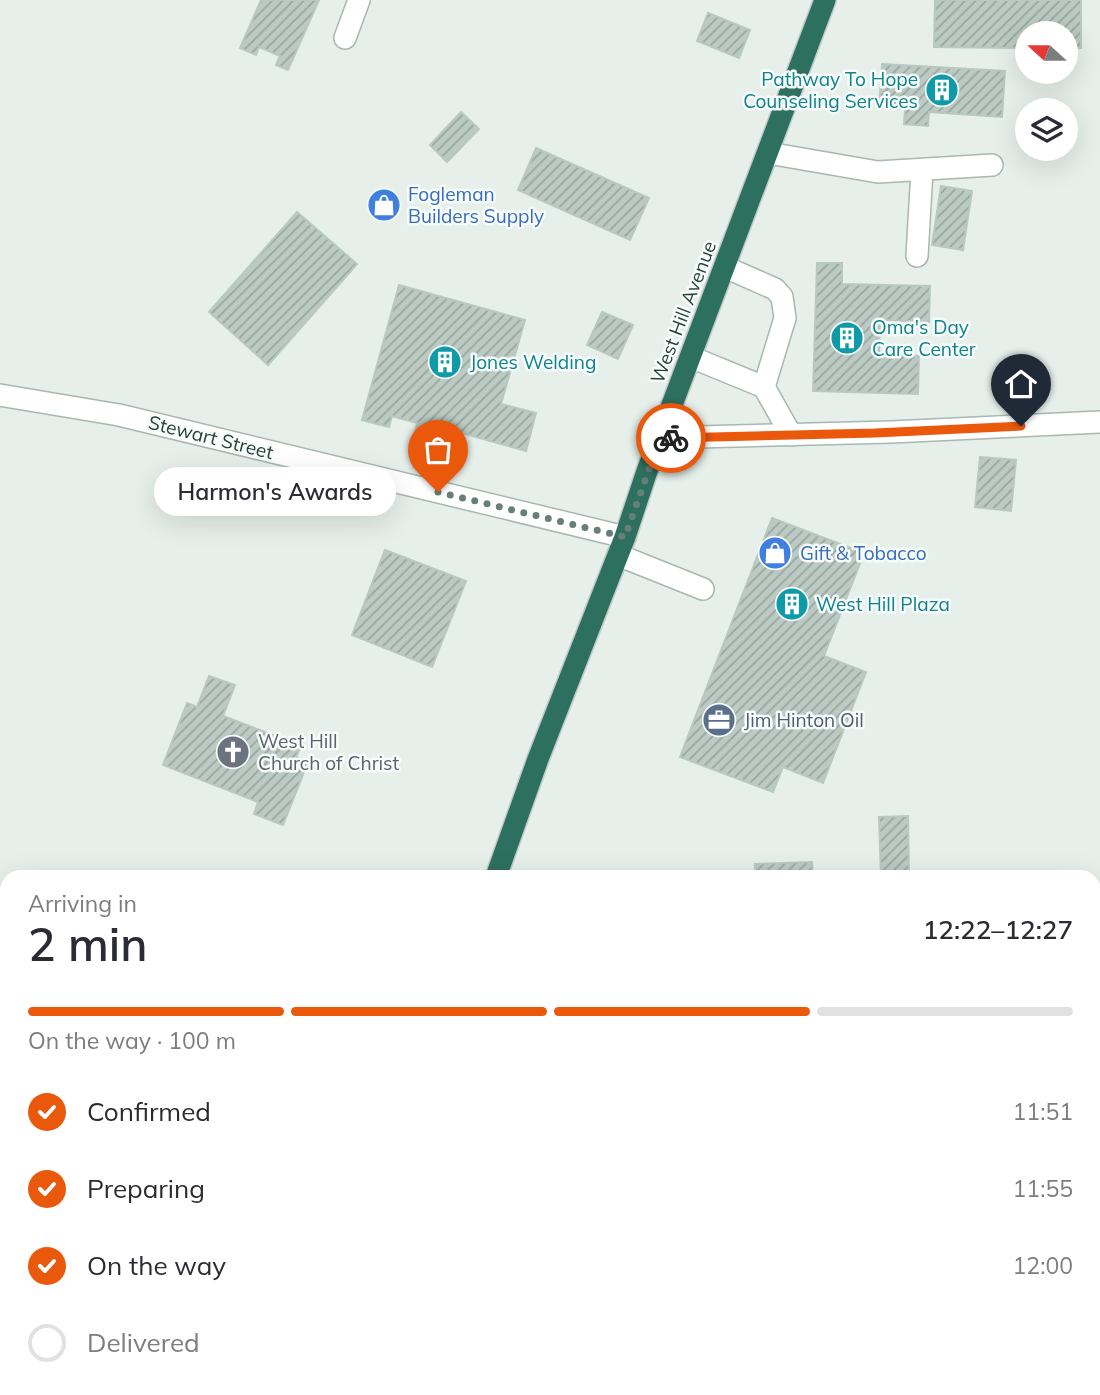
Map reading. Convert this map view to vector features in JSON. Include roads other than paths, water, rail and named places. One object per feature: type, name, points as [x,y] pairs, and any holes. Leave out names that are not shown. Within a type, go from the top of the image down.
[{"type":"highway","name":"West Hill Avenue","points":[[499,870],[825,0]]},
{"type":"street","points":[[345,38],[359,0]]},
{"type":"street","points":[[768,153],[878,172],[992,164]]},
{"type":"street","points":[[917,256],[922,170]]},
{"type":"street","points":[[725,267],[775,289],[782,296],[785,318],[764,387]]},
{"type":"street","points":[[691,357],[764,387],[791,435]]},
{"type":"street","name":"Stewart Street","points":[[0,395],[119,415],[621,546],[703,589]]},
{"type":"street","points":[[660,438],[905,432],[1100,422]]},
{"type":"place","name":"Pathway To Hope Counseling Services","points":[[942,90]]},
{"type":"place","name":"Fogleman Builders Supply","points":[[384,205]]},
{"type":"place","name":"Oma's Day Care Center","points":[[847,338]]},
{"type":"place","name":"Jones Welding","points":[[445,362]]},
{"type":"place","name":"Harmon's Awards","points":[[438,492]]},
{"type":"place","name":"Gift & Tobacco","points":[[775,553]]},
{"type":"place","name":"West Hill Plaza","points":[[792,604]]},
{"type":"place","name":"Jim Hinton Oil","points":[[719,720]]},
{"type":"place","name":"West Hill Church of Christ","points":[[233,752]]}]
